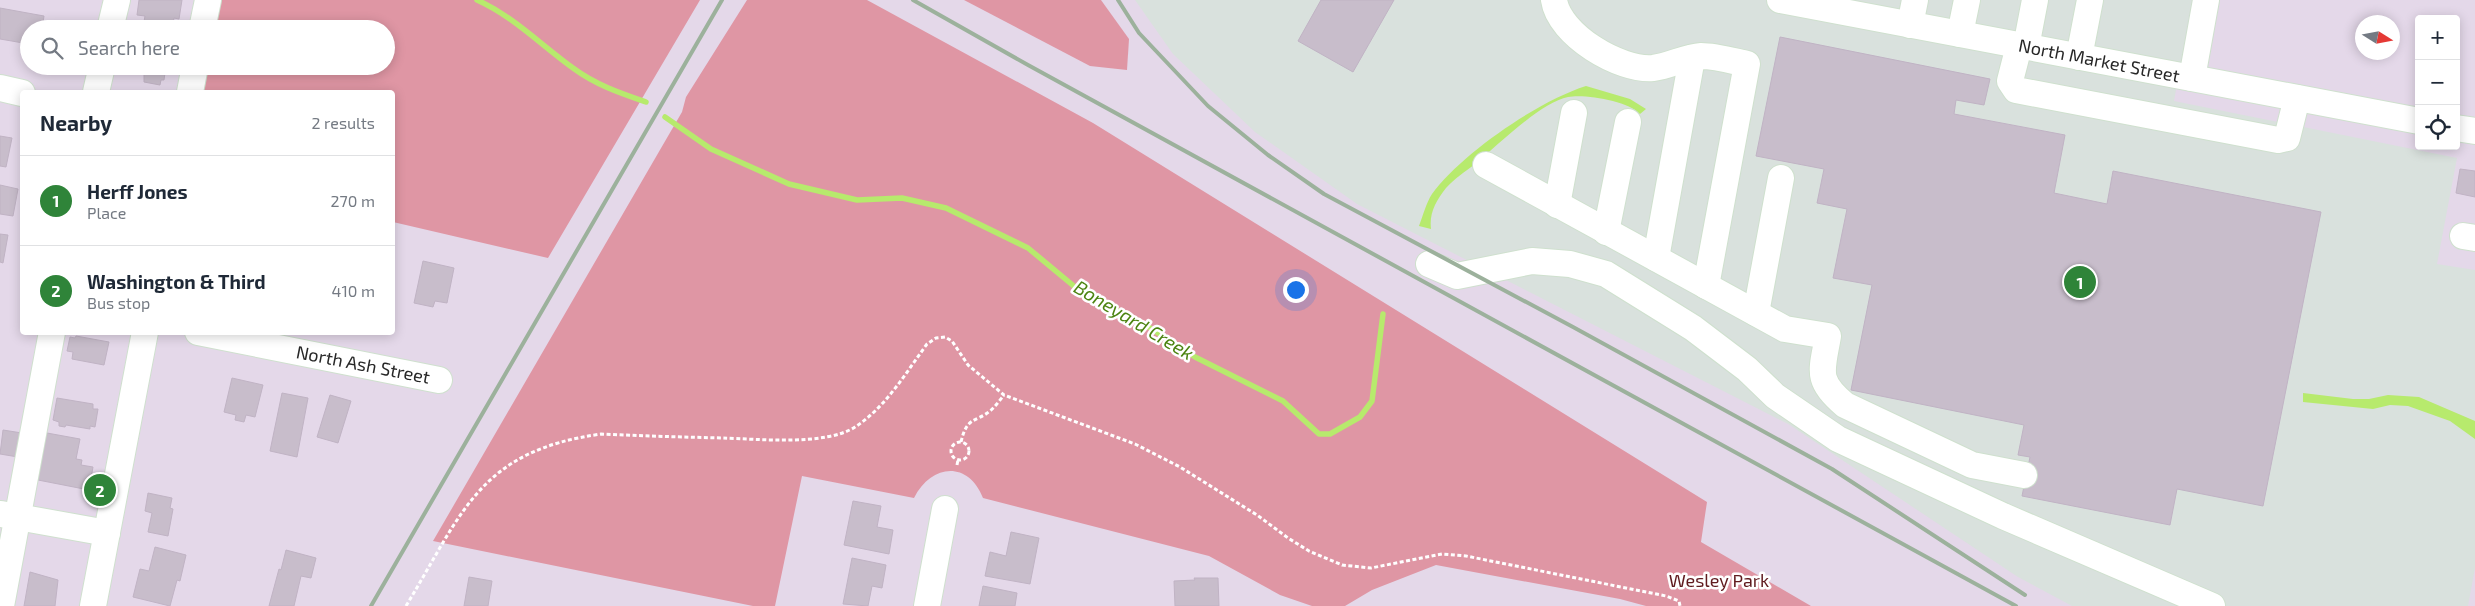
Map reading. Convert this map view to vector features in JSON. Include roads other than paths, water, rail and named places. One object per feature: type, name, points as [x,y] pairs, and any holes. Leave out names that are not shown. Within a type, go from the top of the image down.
[{"type":"street","points":[[112,20],[117,0]]},
{"type":"street","points":[[204,20],[208,0]]},
{"type":"street","points":[[1554,0],[1566,26],[1610,58],[1632,66],[1651,68],[1703,56],[1747,64],[1706,286]]},
{"type":"street","name":"North Market Street","points":[[1780,0],[1913,12],[1960,34],[2415,120]]},
{"type":"street","points":[[1960,34],[1967,0]]},
{"type":"street","points":[[2034,0],[2022,47],[2010,82],[2016,90],[2278,140],[2287,138],[2297,98]]},
{"type":"street","points":[[2079,57],[2090,0]]},
{"type":"street","points":[[2192,78],[2206,0]]},
{"type":"street","points":[[1656,258],[1692,58]]},
{"type":"street","points":[[96,90],[100,75]]},
{"type":"street","points":[[190,90],[193,75]]},
{"type":"street","points":[[0,88],[20,93]]},
{"type":"street","points":[[1558,205],[1574,113]]},
{"type":"street","points":[[1606,232],[1628,122]]},
{"type":"street","points":[[2460,129],[2475,131]]},
{"type":"street","points":[[1486,165],[1785,329],[1828,336],[1821,373],[1829,392],[1845,405],[1972,465],[2024,475]]},
{"type":"street","points":[[1756,313],[1781,178]]},
{"type":"street","points":[[1429,264],[1456,276],[1532,261],[1570,264],[1606,274],[1693,328],[1747,369],[1775,396],[1838,439],[2003,516],[2212,606]]},
{"type":"street","points":[[1,606],[9,515],[51,335]]},
{"type":"street","points":[[93,606],[144,335]]},
{"type":"street","name":"North Ash Street","points":[[213,335],[439,380]]},
{"type":"street","points":[[927,606],[945,509]]},
{"type":"street","points":[[9,515],[107,533]]},
{"type":"waterway","name":"Boneyard Creek","points":[[477,0],[515,22],[561,59],[590,79],[646,102]]},
{"type":"waterway","name":"Boneyard Creek","points":[[665,117],[711,149],[789,184],[857,200],[902,198],[946,208],[1028,248],[1081,292],[1144,324],[1195,357],[1283,401],[1319,434],[1330,434],[1360,417],[1372,401],[1383,314]]},
{"type":"railway","points":[[371,606],[722,0]]},
{"type":"railway","points":[[913,0],[1028,65],[2016,606]]},
{"type":"railway","points":[[1118,0],[1139,33],[1208,106],[1268,155],[1324,194],[1573,327],[1832,469],[2025,595]]},
{"type":"place","name":"Herff Jones","points":[[2080,282]]},
{"type":"place","name":"Washington & Third","points":[[100,490]]},
{"type":"park label","name":"Wesley Park","points":[[1719,581]]}]
